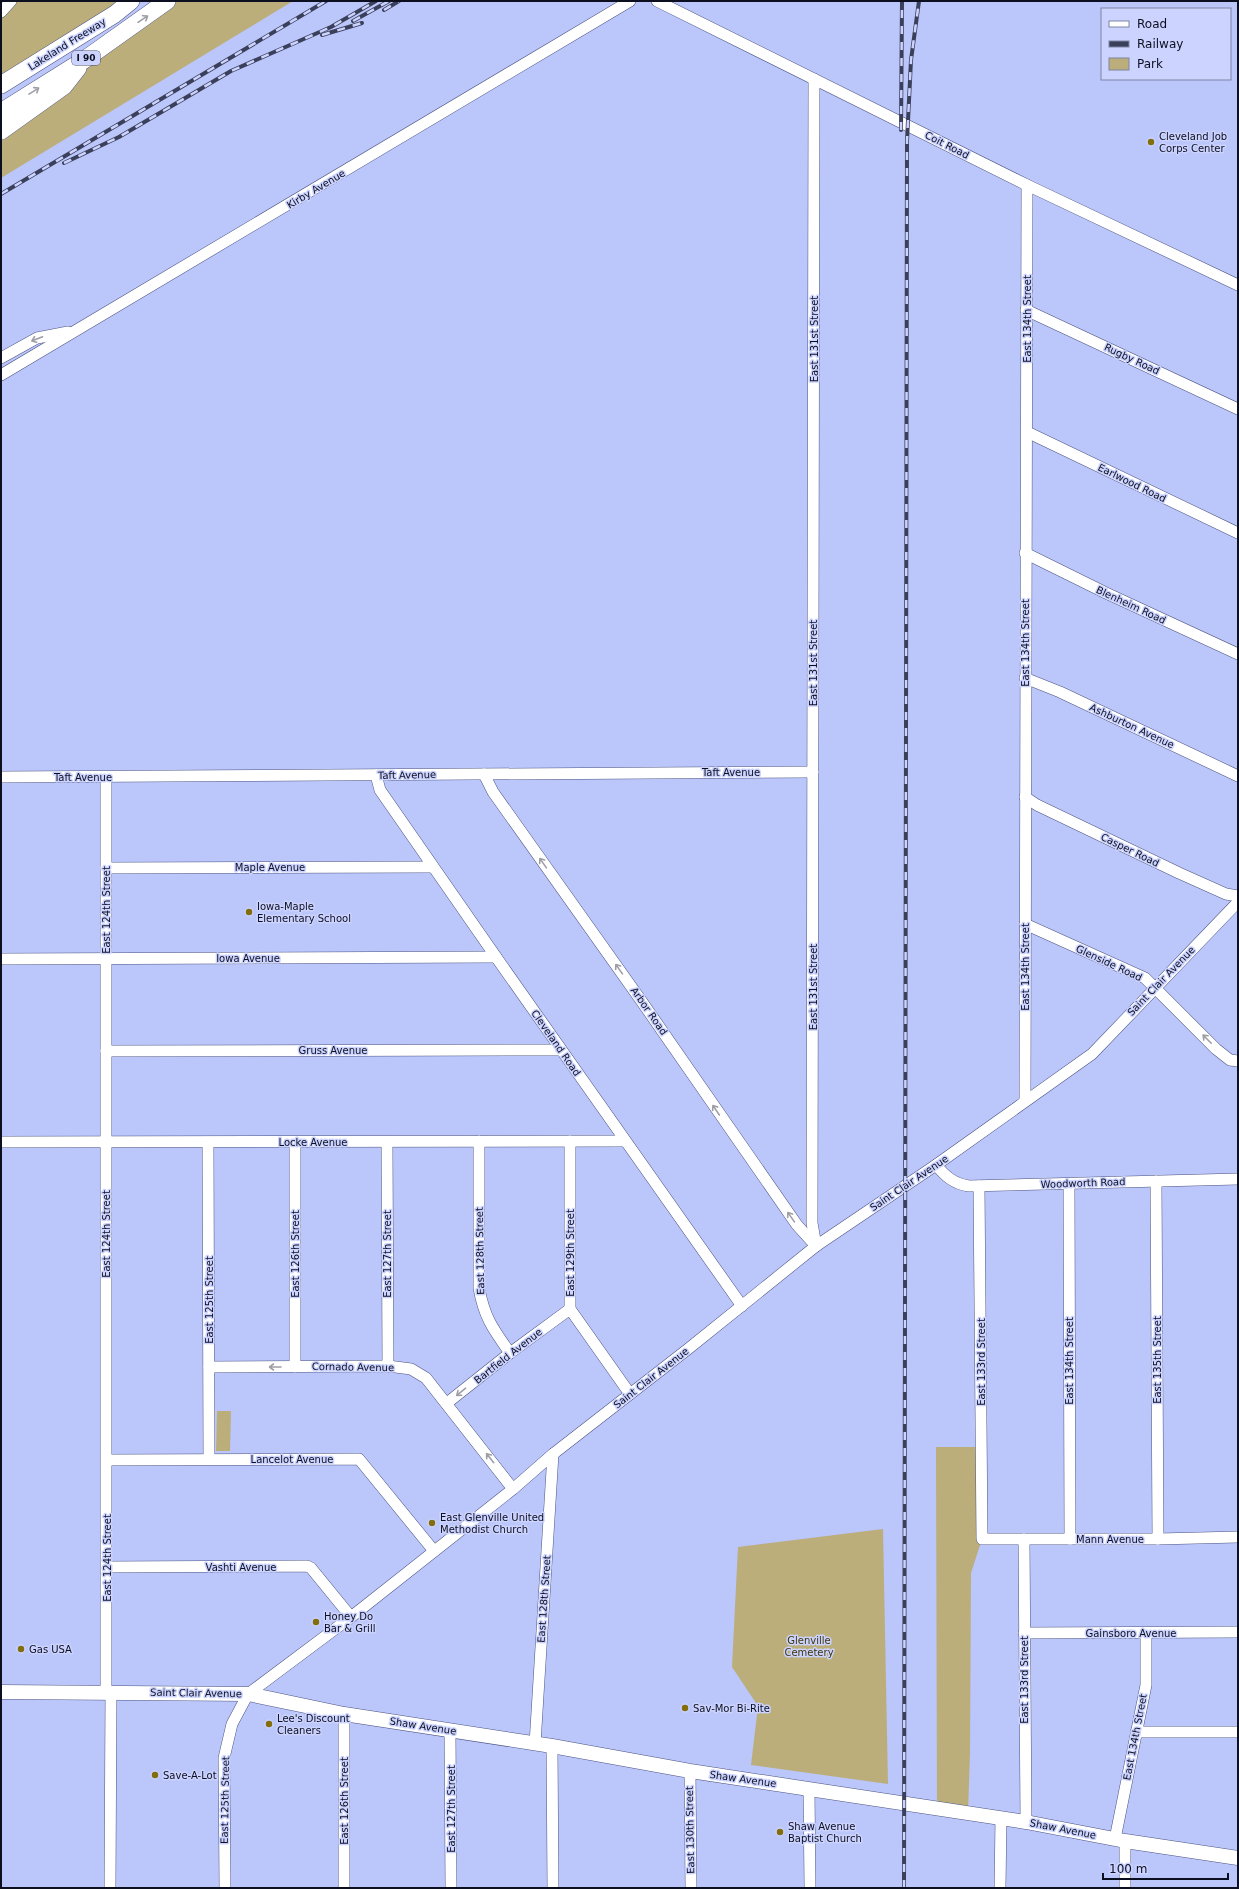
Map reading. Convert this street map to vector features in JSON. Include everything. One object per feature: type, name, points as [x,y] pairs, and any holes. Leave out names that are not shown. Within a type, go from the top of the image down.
[{"type":"highway","name":"Lakeland Freeway","points":[[3,84],[115,14],[131,1]]},
{"type":"highway","name":"Lakeland Freeway","points":[[1,112],[84,60],[167,1]]},
{"type":"highway","points":[[1,131],[64,86],[84,60]]},
{"type":"main road","name":"Saint Clair Avenue","points":[[1,1692],[248,1694]]},
{"type":"main road","name":"Shaw Avenue","points":[[248,1694],[344,1714],[552,1746],[690,1771],[1026,1822],[1120,1840],[1238,1858]]},
{"type":"street","points":[[2,10],[11,1]]},
{"type":"street","name":"Kirby Avenue","points":[[1,375],[630,1]]},
{"type":"street","name":"Coit Road","points":[[657,1],[1027,185],[1238,285]]},
{"type":"street","name":"East 131st Street","points":[[814,79],[812,1223],[816,1246]]},
{"type":"street","name":"East 134th Street","points":[[1025,1100],[1027,185]]},
{"type":"street","name":"Rugby Road","points":[[1026,310],[1238,409]]},
{"type":"street","points":[[1,358],[38,338],[75,331]]},
{"type":"street","name":"Earlwood Road","points":[[1027,432],[1238,533]]},
{"type":"street","name":"Blenheim Road","points":[[1025,553],[1106,593],[1238,654]]},
{"type":"street","name":"Ashburton Avenue","points":[[1025,678],[1060,692],[1238,776]]},
{"type":"street","name":"Taft Avenue","points":[[1,777],[376,776],[813,772]]},
{"type":"street","name":"Arbor Road","points":[[484,774],[493,792],[640,999],[791,1218],[816,1246]]},
{"type":"street","name":"Cleveland Road","points":[[376,776],[380,790],[433,867],[742,1306]]},
{"type":"street","name":"East 124th Street","points":[[106,777],[107,1567],[110,1888]]},
{"type":"street","name":"Casper Road","points":[[1025,797],[1037,805],[1179,873],[1226,894],[1238,896]]},
{"type":"street","name":"Maple Avenue","points":[[106,868],[433,867]]},
{"type":"street","name":"Saint Clair Avenue","points":[[248,1694],[351,1617],[514,1489],[553,1454],[816,1246],[936,1164],[1092,1054],[1238,902]]},
{"type":"street","name":"Glenside Road","points":[[1025,924],[1145,978],[1216,1049],[1230,1060],[1238,1062]]},
{"type":"street","name":"Iowa Avenue","points":[[1,959],[496,957]]},
{"type":"street","name":"Gruss Avenue","points":[[106,1051],[561,1050]]},
{"type":"street","name":"East 128th Street","points":[[479,1141],[481,1301],[490,1326],[510,1353]]},
{"type":"street","name":"East 129th Street","points":[[570,1141],[570,1309],[630,1394]]},
{"type":"street","name":"Locke Avenue","points":[[1,1142],[625,1141]]},
{"type":"street","name":"East 125th Street","points":[[208,1142],[209,1459]]},
{"type":"street","name":"East 126th Street","points":[[294,1367],[295,1142]]},
{"type":"street","name":"East 127th Street","points":[[387,1142],[388,1366]]},
{"type":"street","name":"Woodworth Road","points":[[936,1164],[944,1174],[961,1185],[979,1186],[1238,1179]]},
{"type":"street","name":"East 135th Street","points":[[1156,1181],[1158,1539]]},
{"type":"street","name":"East 134th Street","points":[[1069,1184],[1070,1538]]},
{"type":"street","name":"East 133rd Street","points":[[979,1186],[982,1538]]},
{"type":"street","name":"Bartfield Avenue","points":[[447,1403],[510,1353],[570,1309]]},
{"type":"street","name":"Cornado Avenue","points":[[209,1367],[388,1366],[411,1369],[426,1378],[514,1489]]},
{"type":"street","name":"East 128th Street","points":[[535,1744],[553,1454]]},
{"type":"street","name":"Lancelot Avenue","points":[[107,1460],[359,1459],[434,1551]]},
{"type":"street","name":"Mann Avenue","points":[[982,1538],[1158,1539],[1238,1537]]},
{"type":"street","name":"East 133rd Street","points":[[1024,1538],[1026,1822]]},
{"type":"street","name":"Vashti Avenue","points":[[107,1567],[307,1566],[311,1568],[351,1617]]},
{"type":"street","name":"Gainsboro Avenue","points":[[1024,1633],[1238,1632]]},
{"type":"street","name":"East 134th Street","points":[[1125,1888],[1120,1840],[1136,1732],[1146,1685],[1146,1633]]},
{"type":"street","name":"East 125th Street","points":[[225,1888],[224,1758],[232,1724],[248,1694]]},
{"type":"street","name":"East 126th Street","points":[[344,1714],[344,1888]]},
{"type":"street","name":"East 127th Street","points":[[450,1731],[451,1888]]},
{"type":"street","points":[[1136,1732],[1238,1732]]},
{"type":"street","points":[[552,1746],[553,1888]]},
{"type":"street","name":"East 130th Street","points":[[690,1771],[691,1888]]},
{"type":"street","points":[[809,1789],[810,1888]]},
{"type":"street","points":[[1000,1888],[1001,1819]]},
{"type":"green space","points":[[11,1],[131,1],[1,84],[1,12]]},
{"type":"green space","points":[[167,1],[293,1],[1,178],[1,131]]},
{"type":"green space","points":[[217,1411],[231,1411],[230,1451],[216,1451]]},
{"type":"green space","points":[[936,1447],[981,1447],[982,1539],[971,1573],[970,1752],[968,1814],[937,1809]]},
{"type":"green space","name":"Glenville Cemetery","points":[[883,1529],[888,1784],[751,1765],[758,1706],[732,1667],[738,1547]]},
{"type":"railway","points":[[1,194],[326,1]]},
{"type":"railway","points":[[64,163],[119,137],[231,71],[331,27],[376,1]]},
{"type":"railway","points":[[353,21],[389,1]]},
{"type":"railway","points":[[384,10],[399,1]]},
{"type":"railway","points":[[901,130],[902,1]]},
{"type":"railway","points":[[904,1888],[907,141],[911,60],[919,1]]},
{"type":"railway","points":[[322,35],[362,23]]},
{"type":"place","name":"Cleveland Job Corps Center","points":[[1151,142]]},
{"type":"place","name":"Iowa-Maple Elementary School","points":[[249,912]]},
{"type":"place","name":"East Glenville United Methodist Church","points":[[432,1523]]},
{"type":"place","name":"Honey Do Bar & Grill","points":[[316,1622]]},
{"type":"place","name":"Gas USA","points":[[21,1649]]},
{"type":"place","name":"Sav-Mor Bi-Rite","points":[[685,1708]]},
{"type":"place","name":"Lee's Discount Cleaners","points":[[269,1724]]},
{"type":"place","name":"Save-A-Lot","points":[[155,1775]]},
{"type":"place","name":"Shaw Avenue Baptist Church","points":[[780,1832]]}]
